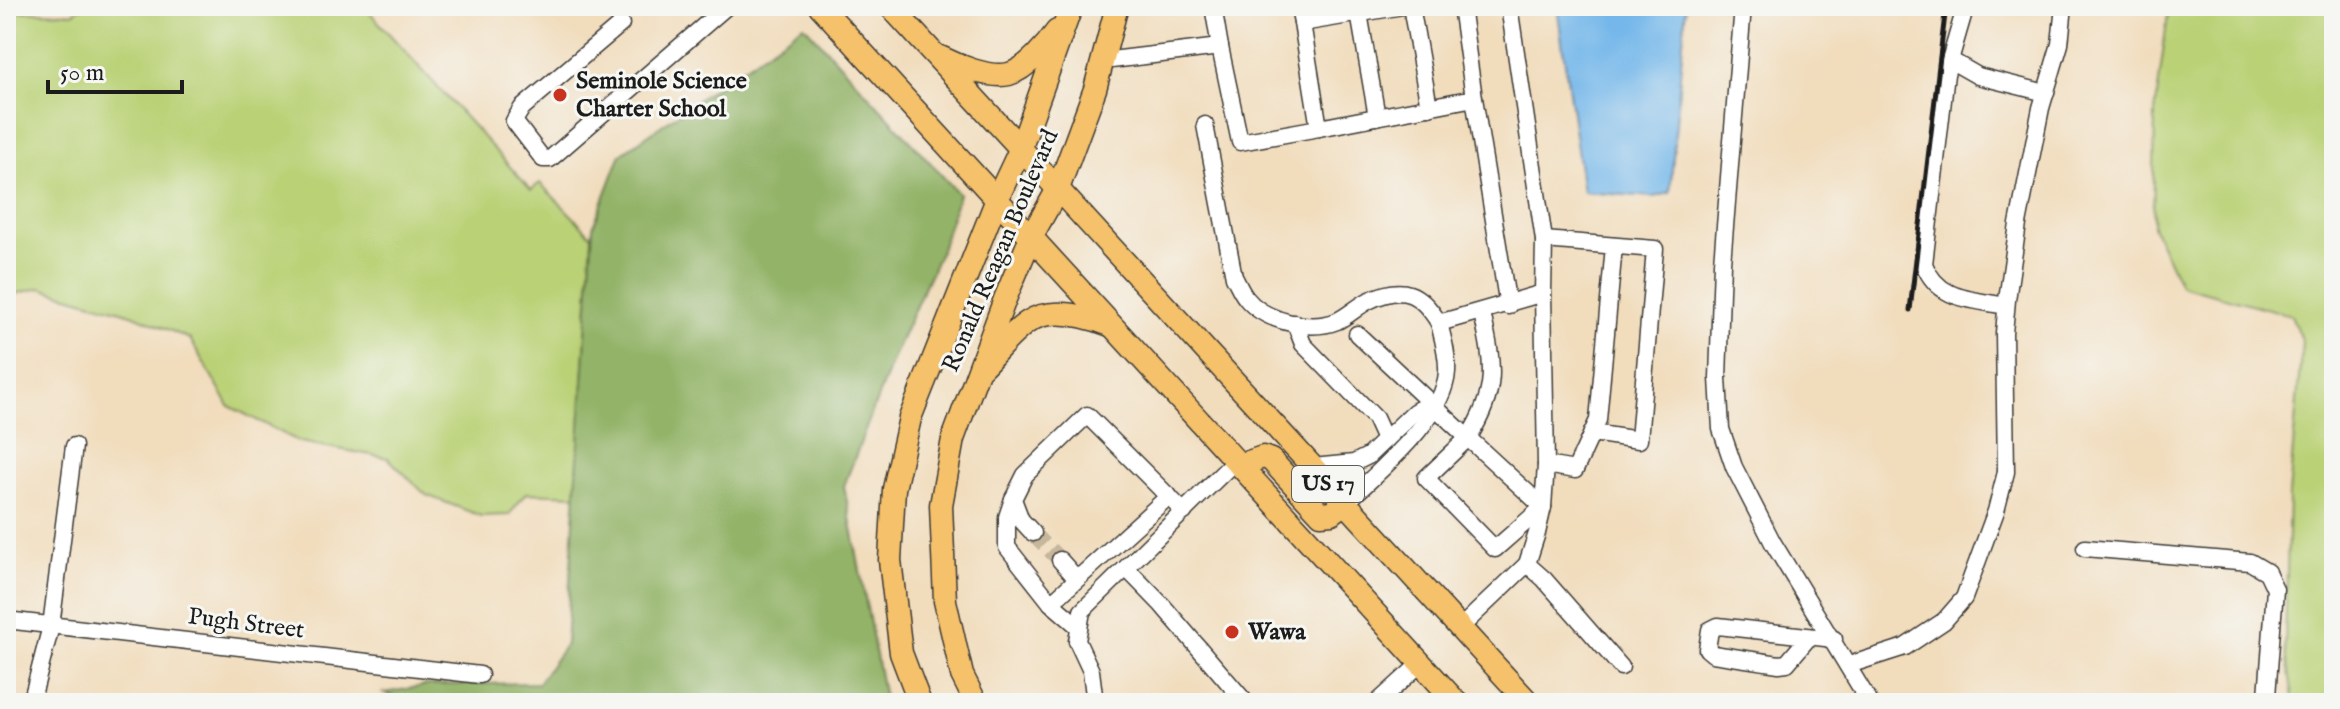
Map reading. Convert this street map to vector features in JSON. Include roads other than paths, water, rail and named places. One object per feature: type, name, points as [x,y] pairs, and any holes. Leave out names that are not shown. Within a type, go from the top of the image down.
[{"type":"main road","name":"US 17","points":[[820,6],[1457,703]]},
{"type":"main road","name":"US 17","points":[[890,6],[1529,703]]},
{"type":"main road","name":"Ronald Reagan Boulevard","points":[[976,703],[962,675],[945,601],[941,505],[953,439],[1031,237],[1058,189],[1095,89],[1117,6]]},
{"type":"main road","name":"Ronald Reagan Boulevard","points":[[920,703],[901,653],[893,591],[890,560],[894,489],[910,418],[997,199],[1020,150],[1069,10]]},
{"type":"main road","points":[[935,55],[984,73],[1009,74],[1042,52],[1069,10]]},
{"type":"main road","points":[[978,371],[1029,321],[1068,314],[1089,317],[1113,326]]},
{"type":"main road","points":[[1238,462],[1263,457],[1271,460],[1321,514],[1332,513],[1346,503]]},
{"type":"street","points":[[621,24],[522,108],[514,121],[543,159],[550,159],[727,6]]},
{"type":"street","points":[[1213,6],[1240,142],[1474,98]]},
{"type":"street","points":[[1319,128],[1301,14],[1359,13],[1403,6]]},
{"type":"street","points":[[1411,6],[1429,107]]},
{"type":"street","points":[[1461,6],[1508,306]]},
{"type":"street","points":[[1460,628],[1527,564],[1543,507],[1546,465],[1544,240],[1509,6]]},
{"type":"street","points":[[1743,6],[1722,263],[1718,378],[1721,429],[1734,467],[1773,543],[1870,703]]},
{"type":"street","points":[[1969,6],[1964,12],[1946,74],[1924,264],[1930,280],[1939,289],[1960,297],[2006,306]]},
{"type":"street","points":[[1849,665],[1905,647],[1944,621],[1964,598],[1996,511],[2006,472],[2006,306],[2018,224],[2046,93],[2060,44],[2064,6]]},
{"type":"street","points":[[1359,13],[1377,117]]},
{"type":"street","points":[[1103,61],[1220,47]]},
{"type":"street","points":[[1950,60],[1978,76],[2046,93]]},
{"type":"street","points":[[1205,125],[1234,277],[1245,298],[1258,309],[1295,323],[1319,325],[1336,321],[1369,301],[1406,292],[1428,305],[1439,323],[1448,371],[1444,390],[1422,427],[1346,503]]},
{"type":"street","points":[[1544,240],[1655,249],[1639,440],[1592,433]]},
{"type":"street","points":[[1546,465],[1575,470],[1598,420],[1614,246]]},
{"type":"street","points":[[1439,323],[1508,306],[1543,293]]},
{"type":"street","points":[[1482,313],[1492,361],[1491,389],[1484,414],[1468,438],[1426,478],[1495,549],[1543,507]]},
{"type":"street","points":[[1295,323],[1303,344],[1375,418],[1385,440]]},
{"type":"street","points":[[1357,334],[1433,408],[1543,507]]},
{"type":"street","points":[[1313,467],[1354,463],[1368,456],[1414,412],[1421,408],[1433,408]]},
{"type":"street","points":[[1079,627],[1051,603],[1007,547],[1007,517],[1025,475],[1087,415],[1184,512]]},
{"type":"street","points":[[31,703],[51,626],[74,446]]},
{"type":"street","points":[[1095,703],[1091,671],[1077,641],[1082,611],[1238,462]]},
{"type":"street","points":[[1051,603],[1169,496]]},
{"type":"street","points":[[1013,499],[1021,520],[1033,533]]},
{"type":"street","points":[[2085,548],[2250,562],[2267,572],[2275,589],[2264,703]]},
{"type":"street","points":[[1060,560],[1076,578]]},
{"type":"street","points":[[1527,564],[1544,579],[1621,667]]},
{"type":"street","points":[[1127,569],[1246,703]]},
{"type":"street","name":"Pugh Street","points":[[6,620],[480,675]]},
{"type":"street","points":[[1809,637],[1787,663],[1779,664],[1713,654],[1707,649],[1710,630],[1718,626],[1834,639]]},
{"type":"street","points":[[1377,703],[1421,663]]},
{"type":"water","points":[[1557,6],[1686,6],[1670,193],[1654,197],[1583,192]]},
{"type":"tunnel","points":[[1033,533],[1060,560]]},
{"type":"railway","points":[[1910,310],[1946,6]]},
{"type":"place","name":"Seminole Science Charter School","points":[[560,95]]},
{"type":"place","name":"Wawa","points":[[1232,632]]}]
